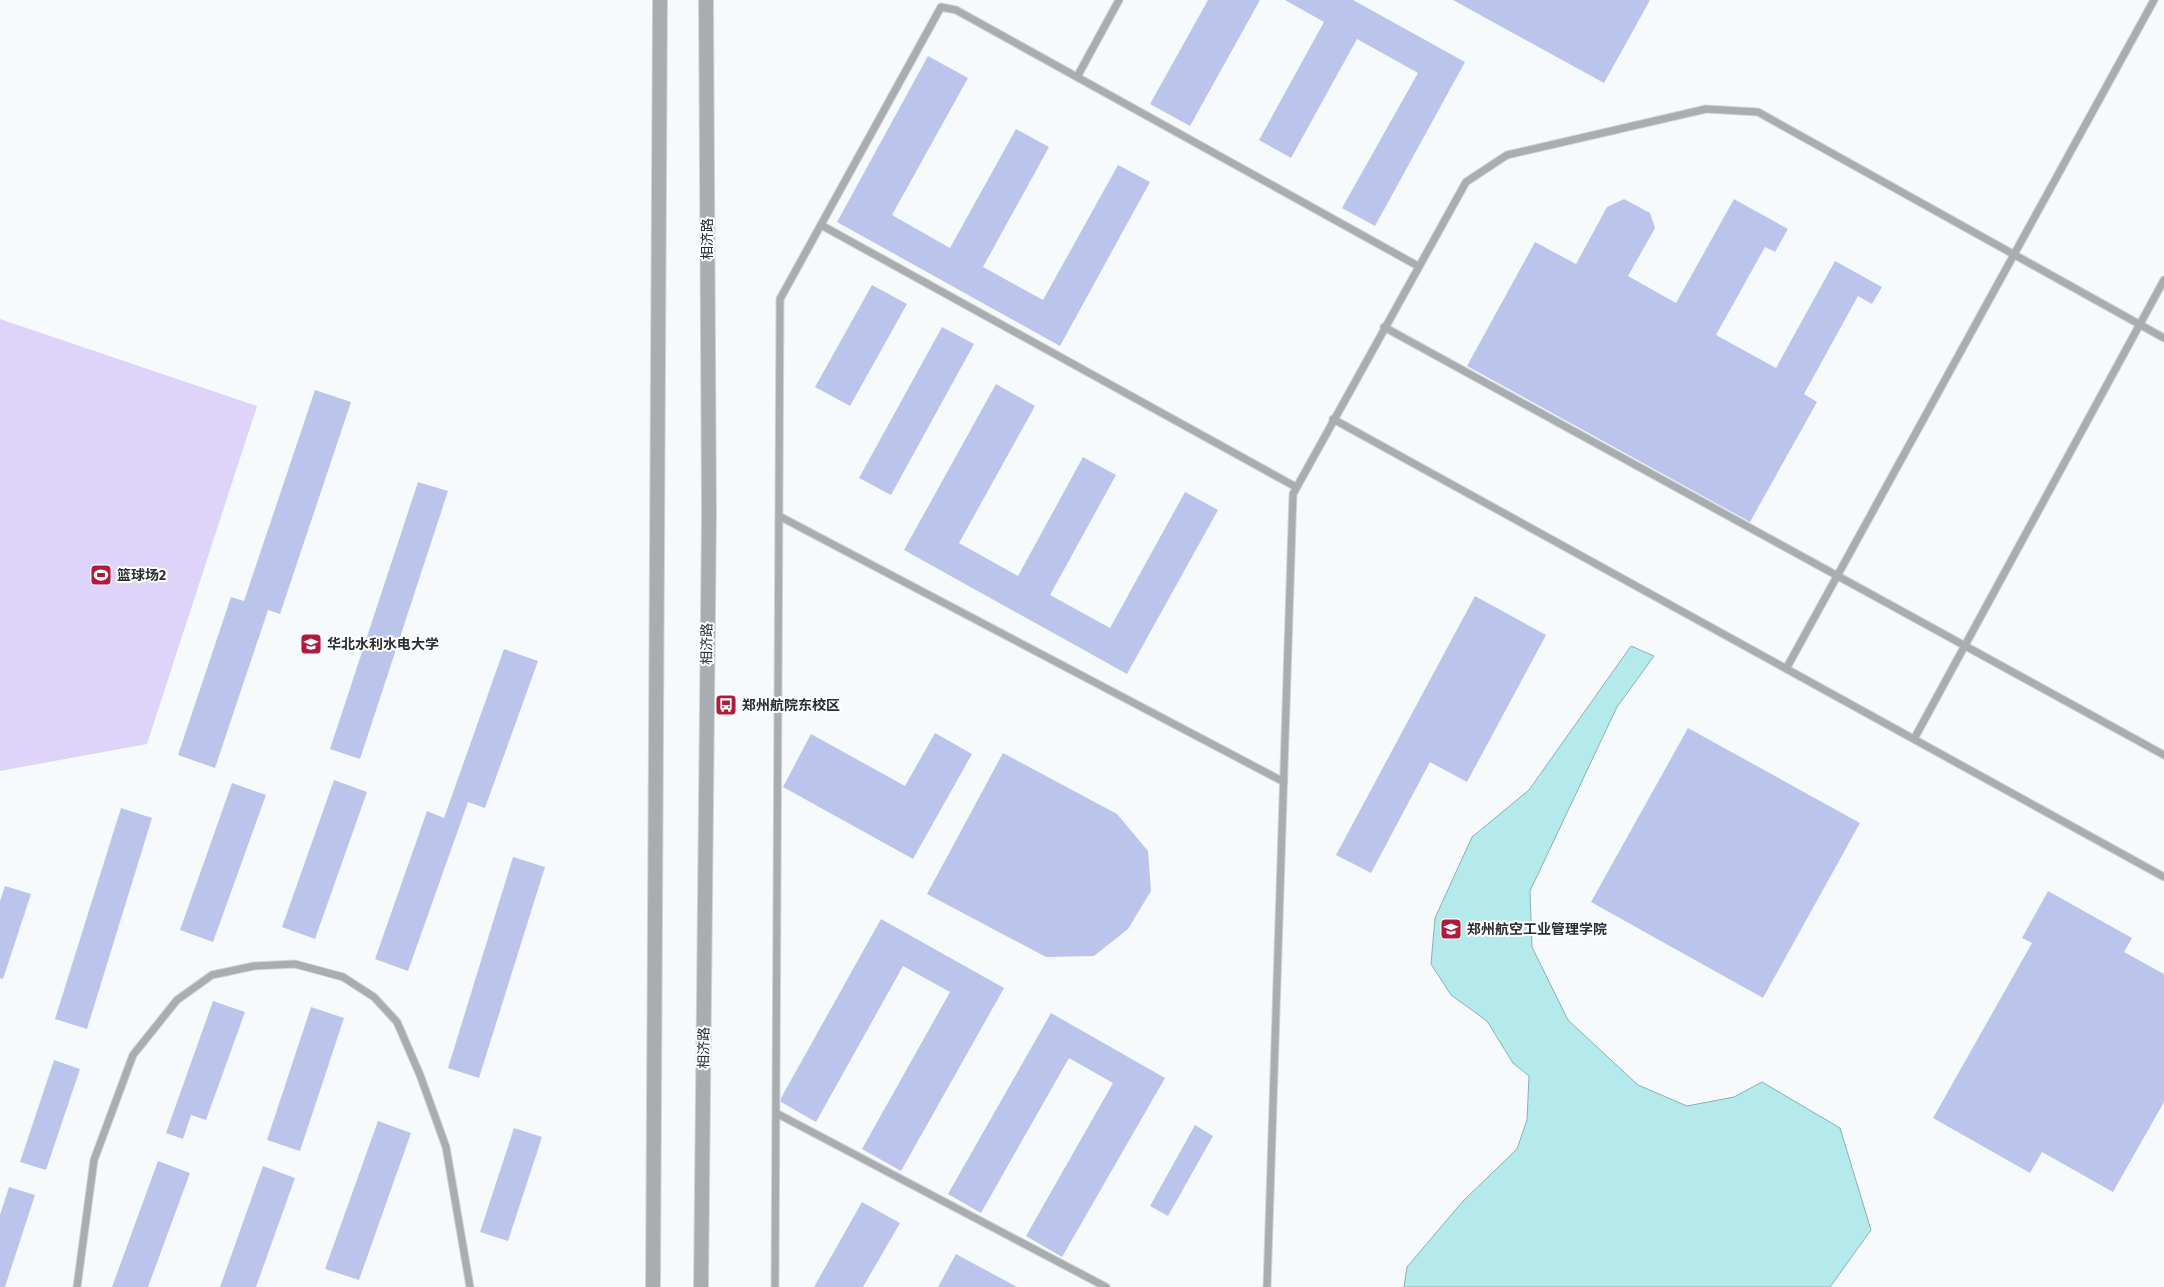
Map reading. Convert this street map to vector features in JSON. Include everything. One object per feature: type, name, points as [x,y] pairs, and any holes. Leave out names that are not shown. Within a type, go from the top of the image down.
[{"type":"street","points":[[653,1287],[660,0]]},
{"type":"street","name":"相济路","points":[[701,1287],[709,524],[706,0]]},
{"type":"lane","points":[[1077,77],[1119,0]]},
{"type":"lane","points":[[1786,669],[2154,0]]},
{"type":"lane","points":[[775,1287],[780,299],[941,7],[956,10],[1418,266]]},
{"type":"lane","points":[[1267,1287],[1293,494],[1333,418],[1466,182],[1507,155],[1706,109],[1758,112],[2164,338]]},
{"type":"lane","points":[[821,225],[1296,487]]},
{"type":"lane","points":[[1914,739],[2164,280]]},
{"type":"lane","points":[[1384,327],[2164,755]]},
{"type":"lane","points":[[1333,418],[2164,877]]},
{"type":"lane","points":[[779,516],[1284,782]]},
{"type":"lane","points":[[78,1287],[94,1160],[133,1055],[177,1000],[212,975],[254,966],[295,964],[342,977],[374,997],[397,1022],[420,1075],[446,1147],[468,1262],[470,1287]]},
{"type":"lane","points":[[776,1113],[1106,1287]]},
{"type":"shaded area","name":"篮球场2","points":[[0,319],[257,406],[147,744],[0,771]]},
{"type":"water","points":[[1631,646],[1654,656],[1617,707],[1530,891],[1532,947],[1568,1020],[1638,1085],[1687,1106],[1734,1097],[1762,1082],[1840,1128],[1871,1230],[1830,1287],[1404,1287],[1407,1267],[1463,1201],[1517,1149],[1527,1120],[1529,1076],[1513,1063],[1487,1021],[1451,995],[1431,964],[1435,918],[1472,837],[1529,790]]},
{"type":"building","points":[[1208,0],[1260,0],[1190,126],[1150,104]]},
{"type":"building","points":[[1285,0],[1353,0],[1465,62],[1375,226],[1342,208],[1418,73],[1357,39],[1291,158],[1259,140],[1324,22]]},
{"type":"building","points":[[1453,0],[1650,0],[1604,83]]},
{"type":"building","points":[[928,56],[968,78],[892,215],[950,248],[1016,129],[1049,147],[983,267],[1043,300],[1118,165],[1150,182],[1060,346],[837,222]]},
{"type":"building","points":[[1624,199],[1650,213],[1655,228],[1628,276],[1676,303],[1734,199],[1788,229],[1775,252],[1765,247],[1716,335],[1776,368],[1835,261],[1882,287],[1872,304],[1858,296],[1804,394],[1817,402],[1750,522],[1467,366],[1535,242],[1576,264],[1607,207]]},
{"type":"building","points":[[872,285],[907,304],[850,406],[815,387]]},
{"type":"building","points":[[942,327],[974,344],[891,495],[859,478]]},
{"type":"building","points":[[996,384],[1035,406],[959,543],[1018,576],[1083,457],[1116,475],[1050,595],[1110,628],[1185,492],[1218,510],[1127,674],[904,550]]},
{"type":"building","points":[[315,390],[351,402],[280,614],[268,610],[215,768],[178,755],[231,597],[244,601]]},
{"type":"building","points":[[418,482],[448,491],[360,759],[330,749]]},
{"type":"building","points":[[1475,596],[1546,635],[1467,782],[1430,762],[1371,873],[1336,855]]},
{"type":"building","points":[[504,649],[538,661],[485,808],[468,802],[408,971],[375,959],[427,811],[444,818]]},
{"type":"building","points":[[1688,728],[1860,823],[1763,998],[1591,902]]},
{"type":"building","points":[[935,733],[972,754],[913,859],[783,787],[811,734],[905,786]]},
{"type":"building","points":[[1003,753],[1117,814],[1148,851],[1151,891],[1128,929],[1094,956],[1046,957],[927,894]]},
{"type":"building","points":[[334,780],[367,792],[315,939],[282,927]]},
{"type":"building","points":[[232,783],[266,795],[213,942],[180,930]]},
{"type":"building","points":[[121,808],[152,818],[87,1029],[55,1019]]},
{"type":"building","points":[[513,857],[545,867],[479,1078],[448,1068]]},
{"type":"building","points":[[5,886],[31,894],[3,979],[0,978],[0,901]]},
{"type":"building","points":[[2048,891],[2132,938],[2124,952],[2164,974],[2164,1102],[2113,1192],[2042,1152],[2030,1173],[1933,1118],[2032,943],[2022,938]]},
{"type":"building","points":[[881,919],[1004,988],[901,1171],[862,1149],[950,992],[903,966],[816,1122],[781,1102],[781,1098]]},
{"type":"building","points":[[213,1001],[245,1012],[206,1120],[191,1115],[183,1139],[166,1133]]},
{"type":"building","points":[[311,1007],[344,1018],[300,1151],[267,1140]]},
{"type":"building","points":[[1051,1013],[1165,1078],[1062,1257],[1026,1236],[1113,1083],[1069,1058],[981,1213],[948,1194]]},
{"type":"building","points":[[54,1060],[80,1069],[46,1170],[20,1162]]},
{"type":"building","points":[[378,1121],[411,1133],[359,1280],[325,1269]]},
{"type":"building","points":[[1195,1125],[1213,1136],[1168,1216],[1150,1206]]},
{"type":"building","points":[[514,1128],[542,1137],[508,1241],[480,1232]]},
{"type":"building","points":[[158,1161],[190,1173],[148,1287],[112,1287]]},
{"type":"building","points":[[263,1166],[295,1178],[256,1287],[220,1287]]},
{"type":"building","points":[[9,1187],[35,1195],[5,1287],[0,1287],[0,1215]]},
{"type":"building","points":[[862,1202],[900,1223],[863,1287],[814,1287]]},
{"type":"building","points":[[956,1254],[1017,1287],[938,1287]]},
{"type":"place","name":"篮球场2","points":[[101,575]]},
{"type":"place","name":"华北水利水电大学","points":[[311,644]]},
{"type":"place","name":"郑州航院东校区","points":[[726,705]]},
{"type":"place","name":"郑州航空工业管理学院","points":[[1451,929]]}]
